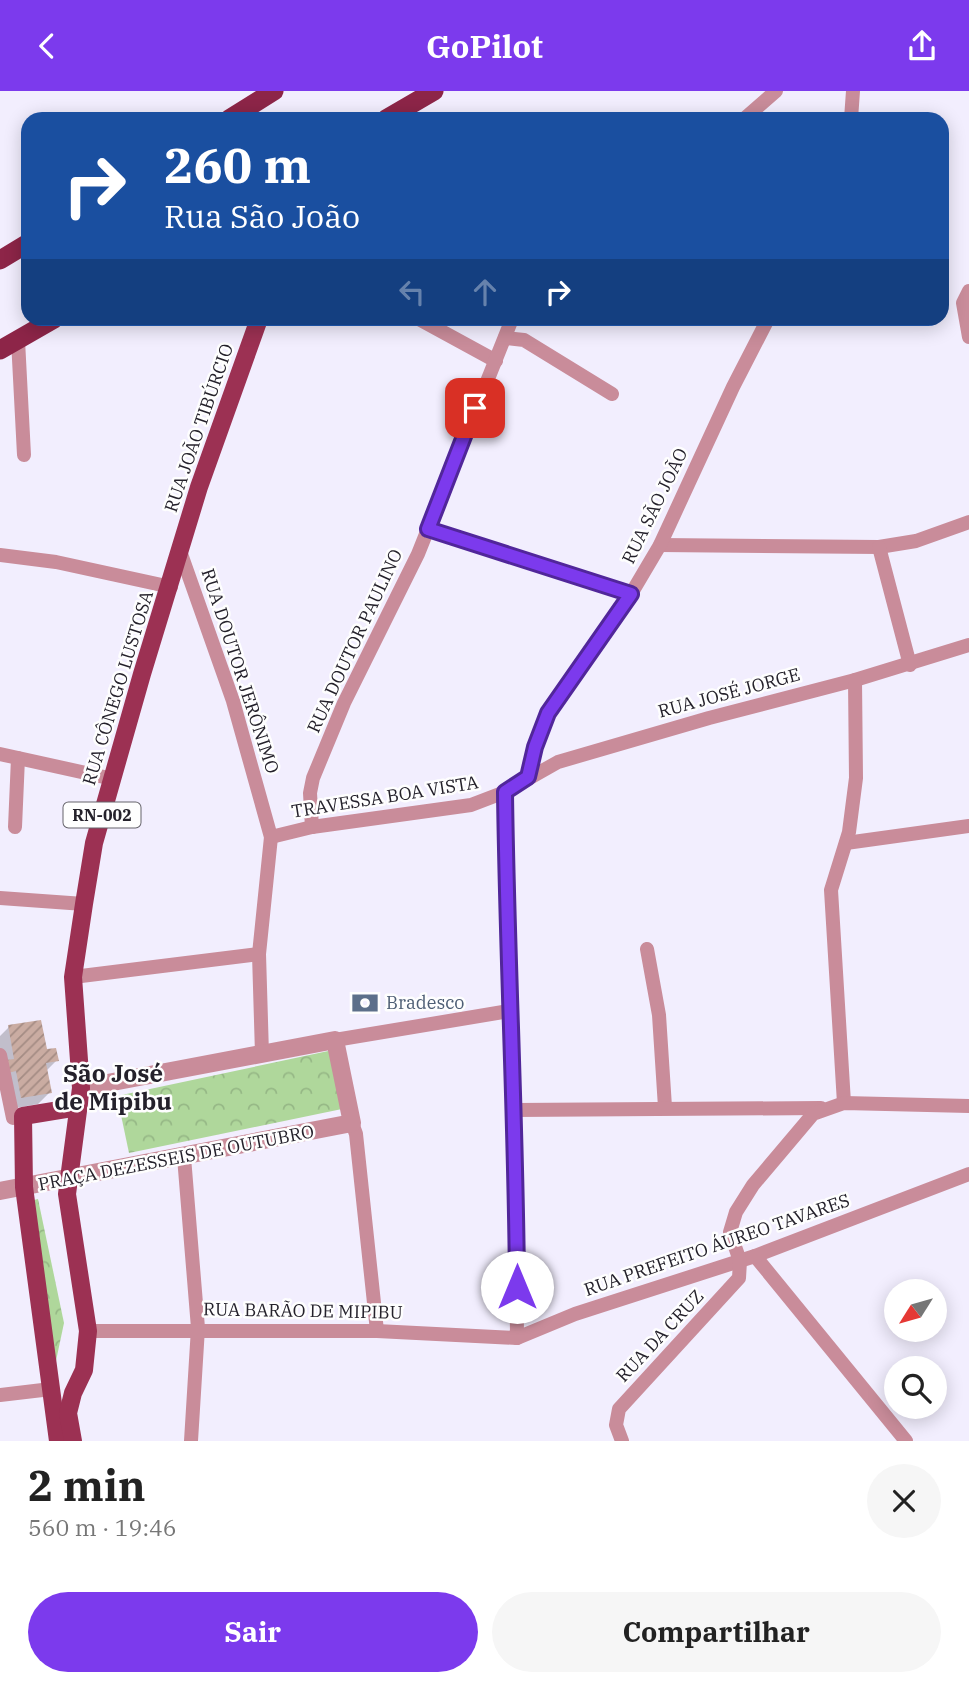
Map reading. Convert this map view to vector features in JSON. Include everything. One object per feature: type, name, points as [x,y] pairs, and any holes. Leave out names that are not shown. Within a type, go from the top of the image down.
[{"type":"highway","points":[[240,112],[274,91]]},
{"type":"highway","points":[[398,112],[434,91]]},
{"type":"highway","points":[[0,260],[21,247]]},
{"type":"highway","points":[[0,350],[41,326]]},
{"type":"main road","name":"RUA JOÃO TIBÚRCIO","points":[[180,551],[199,487],[256,326]]},
{"type":"main road","name":"RUA CÔNEGO LUSTOSA","points":[[81,1088],[74,977],[94,843],[180,551]]},
{"type":"main road","name":"RN-002","points":[[73,1441],[68,1413],[73,1393],[84,1370],[88,1331],[70,1223],[68,1181],[81,1088]]},
{"type":"main road","points":[[58,1441],[24,1187],[12,1118],[78,1107]]},
{"type":"street","points":[[752,112],[776,91]]},
{"type":"street","points":[[852,112],[853,91]]},
{"type":"street","points":[[969,291],[963,303],[969,337]]},
{"type":"street","points":[[432,326],[496,361]]},
{"type":"street","name":"RUA DOUTOR PAULINO","points":[[312,827],[310,793],[313,778],[344,703],[428,529],[509,326]]},
{"type":"street","name":"RUA SÃO JOÃO","points":[[528,777],[535,747],[548,713],[631,594],[660,545],[764,326]]},
{"type":"street","points":[[505,338],[524,339],[612,394]]},
{"type":"street","points":[[18,339],[24,455]]},
{"type":"street","points":[[660,545],[879,547],[916,541],[969,523]]},
{"type":"street","points":[[428,529],[631,594]]},
{"type":"street","points":[[879,547],[910,665]]},
{"type":"street","name":"RUA DOUTOR JERÔNIMO","points":[[180,551],[233,701],[271,837],[259,954],[262,1054]]},
{"type":"street","points":[[0,555],[56,562],[170,587]]},
{"type":"street","name":"RUA JOSÉ JORGE","points":[[505,792],[558,762],[910,665],[969,645]]},
{"type":"street","points":[[844,1103],[831,903],[836,869],[846,843],[857,765],[855,680]]},
{"type":"street","points":[[0,754],[113,779]]},
{"type":"street","points":[[15,827],[18,758]]},
{"type":"street","points":[[505,792],[509,1011],[515,1110],[517,1338]]},
{"type":"street","name":"TRAVESSA BOA VISTA","points":[[271,837],[312,827],[471,805],[505,792]]},
{"type":"street","points":[[846,843],[969,826]]},
{"type":"street","points":[[0,898],[83,904]]},
{"type":"street","points":[[647,949],[659,1015],[665,1107]]},
{"type":"street","points":[[74,977],[259,954]]},
{"type":"street","points":[[81,1088],[335,1040],[509,1011]]},
{"type":"street","points":[[335,1040],[356,1134],[371,1250],[377,1331]]},
{"type":"street","points":[[0,1055],[12,1118]]},
{"type":"street","points":[[740,1261],[730,1232],[742,1202],[808,1118],[826,1108],[844,1103],[969,1106]]},
{"type":"street","points":[[515,1110],[826,1108]]},
{"type":"street","name":"PRAÇA DEZESSEIS DE OUTUBRO","points":[[0,1191],[68,1181],[352,1123]]},
{"type":"street","points":[[184,1157],[198,1328],[191,1441]]},
{"type":"street","name":"RUA PREFEITO ÁUREO TAVARES","points":[[517,1338],[575,1314],[755,1256],[969,1174]]},
{"type":"street","points":[[755,1256],[906,1441]]},
{"type":"street","name":"RUA DA CRUZ","points":[[622,1441],[616,1425],[619,1409],[733,1287],[739,1278],[740,1261]]},
{"type":"street","name":"RUA BARÃO DE MIPIBU","points":[[88,1331],[198,1328],[377,1331],[517,1338]]},
{"type":"street","points":[[0,1395],[51,1389]]},
{"type":"green space","points":[[333,1050],[342,1109],[129,1153],[117,1096]]},
{"type":"green space","points":[[38,1199],[64,1323],[53,1375],[18,1204]]},
{"type":"building","points":[[41,1020],[47,1049],[56,1048],[59,1061],[46,1063],[52,1093],[21,1098],[16,1071],[8,1073],[6,1060],[14,1059],[8,1025]]},
{"type":"place","name":"Bradesco","points":[[365,1003]]},
{"type":"district","name":"São José de Mipibu","points":[[113,1088]]},
{"type":"route","points":[[475,408],[428,529],[631,594],[548,713],[535,747],[528,777],[505,792],[506,930],[515,1110],[517,1287]]}]
